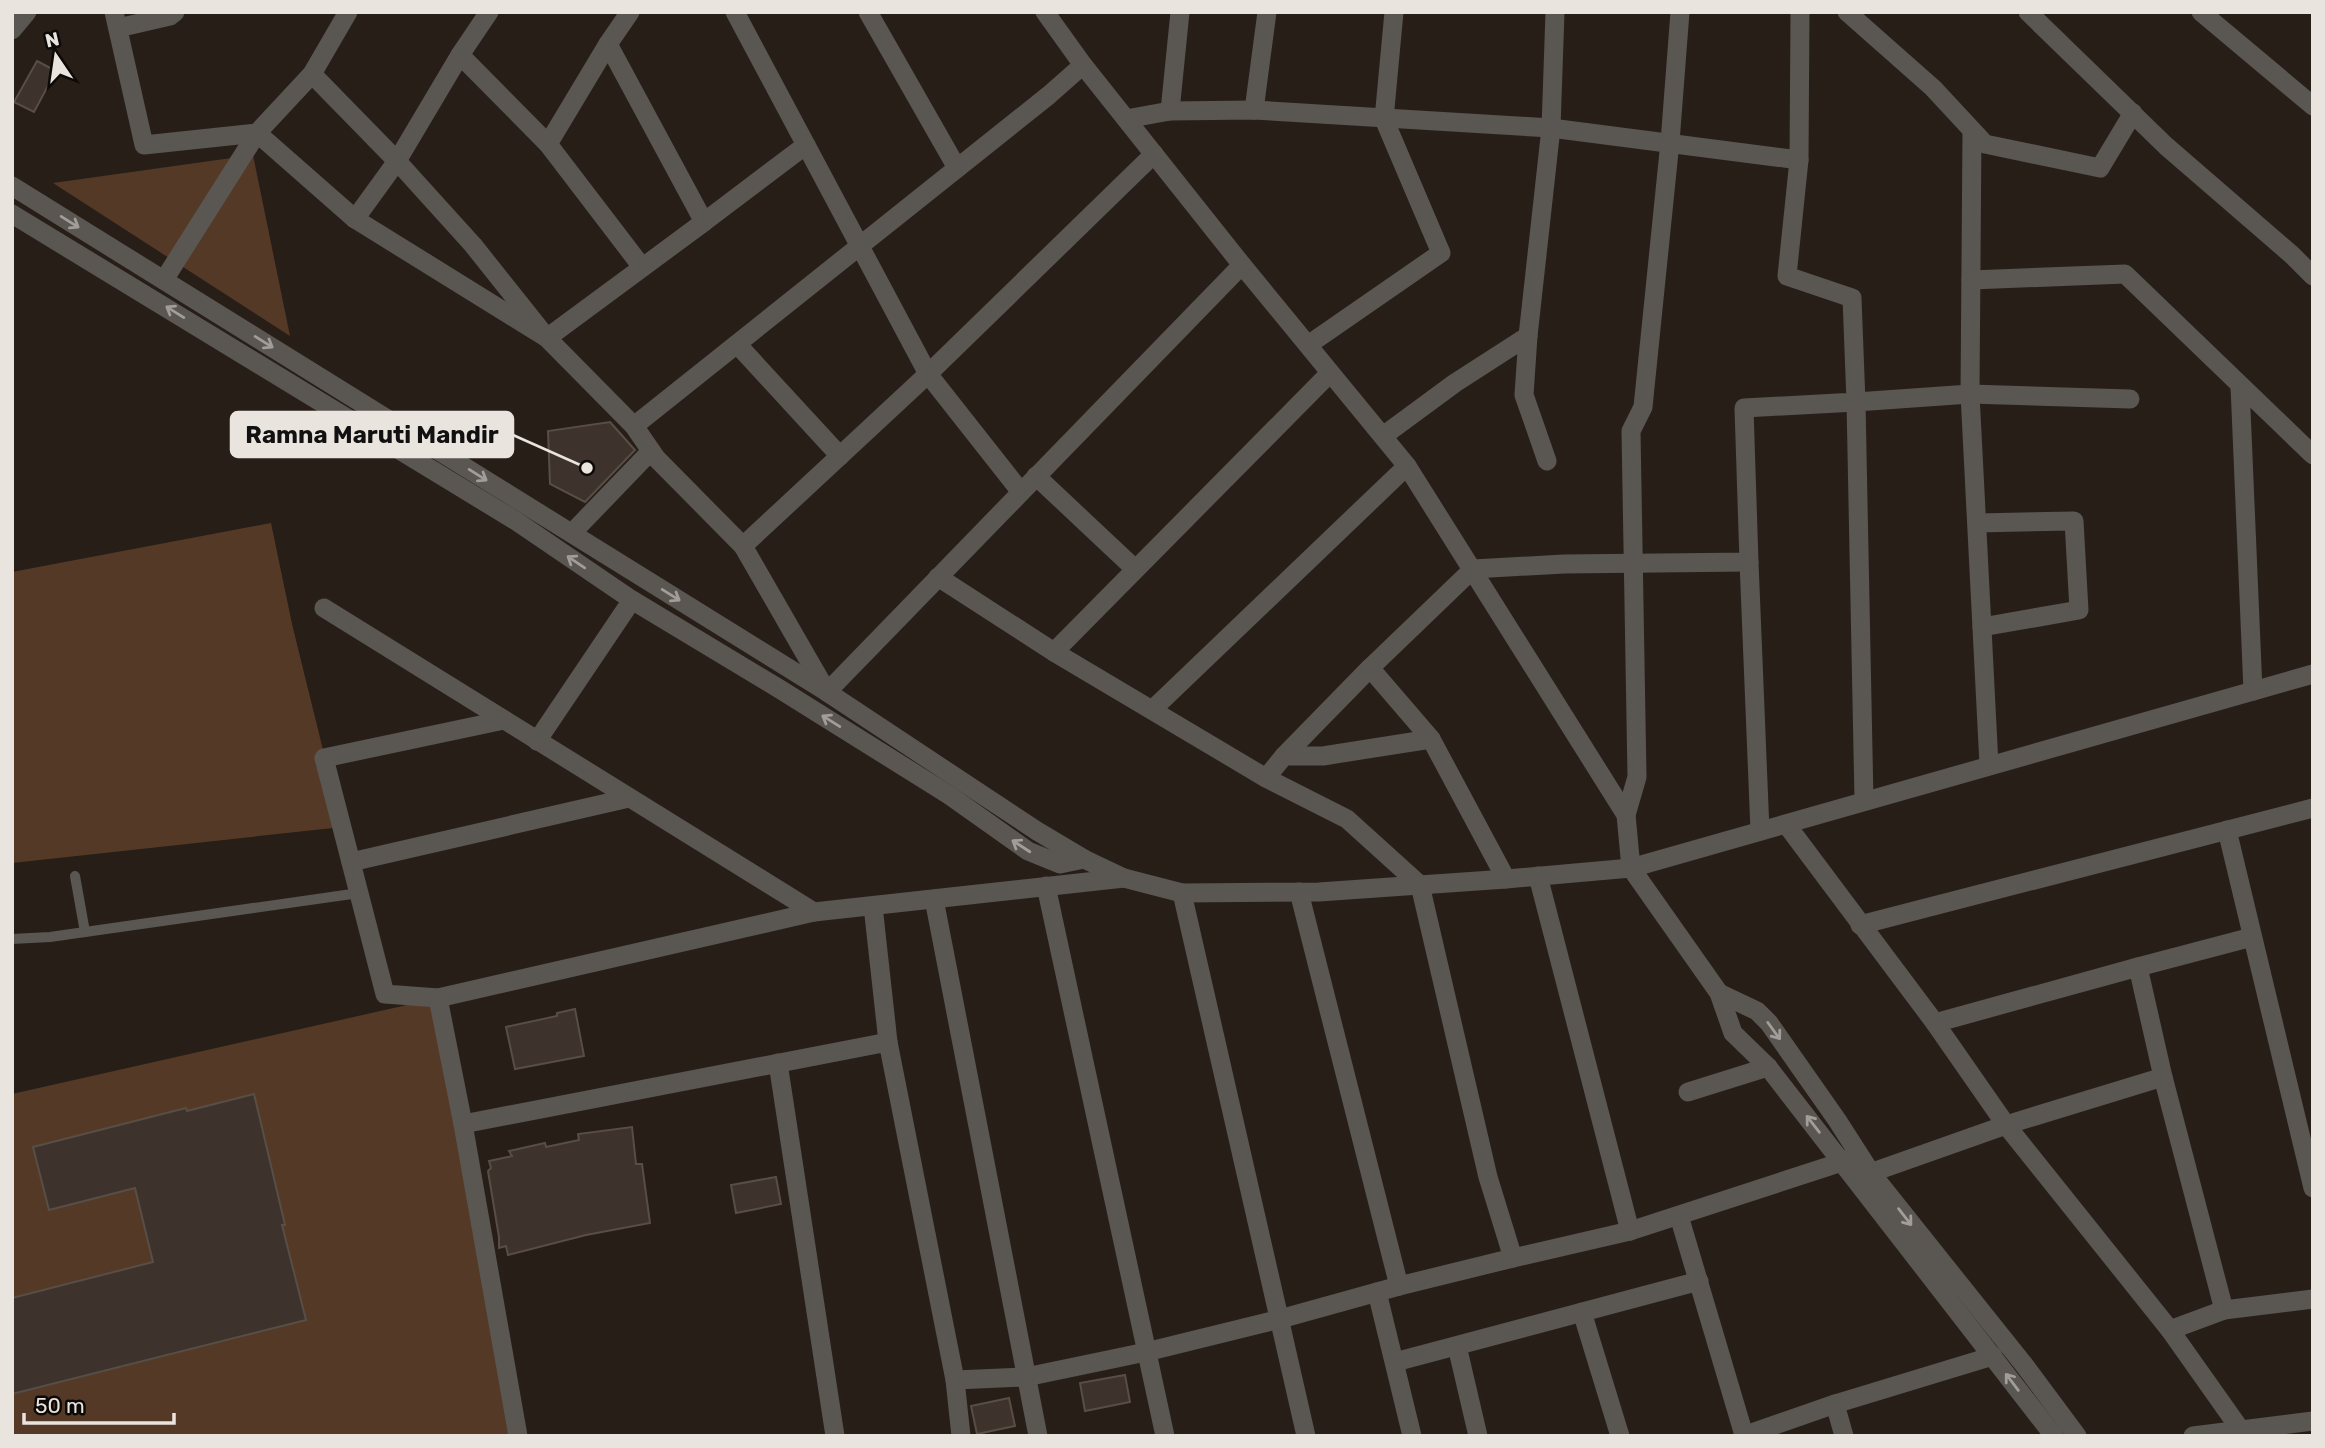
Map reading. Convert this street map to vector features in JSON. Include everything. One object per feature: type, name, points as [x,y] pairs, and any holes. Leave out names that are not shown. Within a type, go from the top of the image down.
[{"type":"street","points":[[12,30],[27,12]]},
{"type":"street","points":[[175,12],[170,16],[116,20],[145,145],[257,133],[355,219],[547,338]]},
{"type":"street","points":[[164,280],[257,133],[312,74],[348,12]]},
{"type":"street","points":[[355,219],[397,161],[489,12]]},
{"type":"street","points":[[548,144],[630,12]]},
{"type":"street","points":[[735,12],[928,374],[1021,492]]},
{"type":"street","points":[[868,12],[957,168]]},
{"type":"street","points":[[1045,12],[1083,65],[1242,265],[1407,466],[1626,815]]},
{"type":"street","points":[[1170,111],[1180,12]]},
{"type":"street","points":[[1254,110],[1267,12]]},
{"type":"street","points":[[1308,345],[1441,253],[1384,119],[1394,12]]},
{"type":"street","points":[[1548,461],[1524,396],[1551,128],[1555,12]]},
{"type":"street","points":[[1679,12],[1670,142],[1643,407],[1631,431],[1637,777],[1626,815],[1631,868],[1719,993],[1733,1033],[1768,1066],[1850,1158],[1993,1356],[2077,1436]]},
{"type":"street","points":[[1800,12],[1799,160],[1787,276],[1853,298],[1864,801]]},
{"type":"street","points":[[1847,12],[1933,88],[1985,144],[2100,168],[2133,113]]},
{"type":"street","points":[[2028,12],[2166,146],[2313,275]]},
{"type":"street","points":[[2201,12],[2313,106]]},
{"type":"street","points":[[608,44],[704,222]]},
{"type":"street","points":[[460,55],[548,144],[642,267]]},
{"type":"street","points":[[634,426],[1083,65]]},
{"type":"street","points":[[312,74],[397,161],[473,245],[547,338],[634,426],[651,451],[743,546],[827,692]]},
{"type":"street","points":[[1126,119],[1170,111],[1254,110],[1551,128],[1799,160]]},
{"type":"street","points":[[1972,131],[1970,394],[1989,765]]},
{"type":"street","points":[[547,338],[806,145]]},
{"type":"street","points":[[743,546],[928,374],[1154,154]]},
{"type":"street","points":[[12,186],[827,692],[1037,831],[1084,859],[1124,878],[1182,893],[1299,892],[1631,868],[2313,674]]},
{"type":"street","points":[[12,214],[516,521],[632,600],[949,795],[1028,851],[1059,864],[1084,859]]},
{"type":"street","points":[[827,692],[1242,265]]},
{"type":"street","points":[[1971,280],[2125,274],[2313,455]]},
{"type":"street","points":[[1383,436],[1455,383],[1528,336]]},
{"type":"street","points":[[737,344],[840,456]]},
{"type":"street","points":[[1054,652],[1330,373]]},
{"type":"street","points":[[2240,386],[2253,691]]},
{"type":"street","points":[[1760,831],[1744,408],[1970,394],[2130,398]]},
{"type":"street","points":[[572,533],[651,451]]},
{"type":"street","points":[[1152,710],[1407,466]]},
{"type":"street","points":[[1036,476],[1135,569]]},
{"type":"street","points":[[1977,523],[2074,521],[2079,610],[1982,627]]},
{"type":"street","points":[[1266,778],[1370,668],[1473,569],[1564,564],[1749,562]]},
{"type":"street","points":[[938,577],[1054,652],[1266,778],[1347,818],[1420,885],[1488,1178],[1513,1258]]},
{"type":"street","points":[[537,741],[632,600]]},
{"type":"street","points":[[324,608],[814,912]]},
{"type":"street","points":[[1370,668],[1431,738],[1506,879]]},
{"type":"street","points":[[503,720],[324,758],[385,994],[438,998],[814,912],[1124,878]]},
{"type":"street","points":[[1284,756],[1323,756],[1431,738]]},
{"type":"street","points":[[351,862],[629,798]]},
{"type":"street","points":[[1860,925],[2313,807]]},
{"type":"street","points":[[1786,824],[1935,1023],[2006,1125],[2170,1331],[2240,1429]]},
{"type":"street","points":[[2227,830],[2313,1188]]},
{"type":"street","points":[[1538,876],[1630,1231]]},
{"type":"street","points":[[1046,886],[1165,1436]]},
{"type":"street","points":[[1299,892],[1399,1286]]},
{"type":"street","points":[[1182,893],[1306,1436]]},
{"type":"street","points":[[934,899],[1038,1436]]},
{"type":"street","points":[[873,906],[888,1042],[955,1380],[961,1436]]},
{"type":"street","points":[[1935,1023],[2252,937]]},
{"type":"street","points":[[2138,967],[2163,1077],[2224,1310]]},
{"type":"street","points":[[1719,993],[1757,1011],[1837,1120],[1850,1158]]},
{"type":"street","points":[[438,998],[463,1124],[517,1436]]},
{"type":"street","points":[[463,1124],[888,1042]]},
{"type":"street","points":[[1688,1093],[1768,1066],[1790,1054]]},
{"type":"street","points":[[778,1063],[835,1436]]},
{"type":"street","points":[[1863,1176],[2006,1125],[2163,1077]]},
{"type":"street","points":[[955,1380],[1026,1377],[1146,1352],[1280,1319],[1399,1286],[1630,1231],[1850,1158]]},
{"type":"street","points":[[1863,1176],[2025,1366],[2045,1408],[2054,1436]]},
{"type":"street","points":[[1679,1216],[1743,1436],[1835,1404],[1993,1356]]},
{"type":"street","points":[[1395,1362],[1699,1281]]},
{"type":"street","points":[[1377,1292],[1412,1436]]},
{"type":"street","points":[[2170,1331],[2224,1310],[2313,1299]]},
{"type":"street","points":[[1582,1311],[1620,1436]]},
{"type":"street","points":[[1457,1346],[1478,1436]]},
{"type":"street","points":[[1835,1404],[1844,1436]]},
{"type":"street","points":[[2193,1436],[2313,1421]]},
{"type":"lane","points":[[75,876],[85,932]]},
{"type":"lane","points":[[12,939],[50,937],[359,893]]},
{"type":"shaded area","points":[[253,155],[290,336],[53,183]]},
{"type":"shaded area","points":[[271,523],[292,624],[342,827],[12,863],[12,572]]},
{"type":"shaded area","points":[[438,998],[526,1436],[12,1436],[12,1094]]},
{"type":"building","points":[[37,61],[56,71],[34,112],[14,102]]},
{"type":"building","points":[[610,422],[635,450],[585,502],[550,484],[548,431]]},
{"type":"building","points":[[575,1009],[584,1056],[515,1069],[506,1027],[557,1016],[557,1013]]},
{"type":"building","points":[[254,1094],[306,1320],[12,1394],[12,1298],[153,1262],[135,1188],[49,1210],[33,1147],[186,1108],[187,1111]]},
{"type":"building","points":[[632,1127],[636,1164],[642,1164],[650,1223],[586,1235],[508,1255],[506,1246],[499,1248],[488,1171],[491,1168],[489,1161],[512,1156],[509,1151],[545,1143],[546,1147],[579,1140],[578,1134]]},
{"type":"building","points":[[776,1177],[781,1204],[736,1213],[731,1185]]},
{"type":"building","points":[[1125,1375],[1130,1402],[1085,1411],[1080,1383]]},
{"type":"building","points":[[1009,1398],[1015,1426],[977,1434],[971,1406]]},
{"type":"place","name":"Ramna Maruti Mandir","points":[[587,468]]}]
